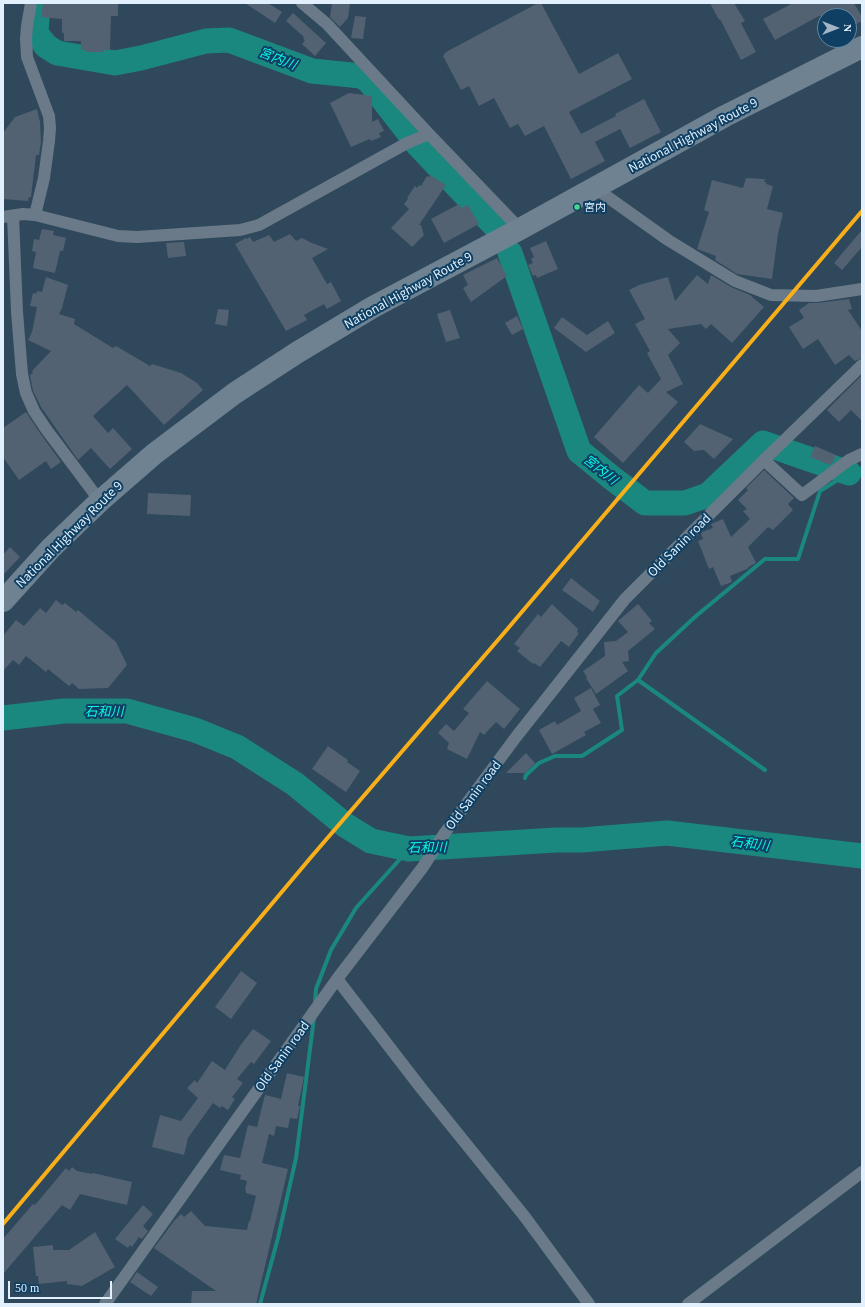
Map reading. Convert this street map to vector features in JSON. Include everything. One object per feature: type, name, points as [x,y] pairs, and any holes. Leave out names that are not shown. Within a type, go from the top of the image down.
[{"type":"highway","name":"National Highway Route 9","points":[[3,601],[51,548],[100,501],[154,454],[241,388],[373,307],[520,229],[726,116],[862,46]]},
{"type":"street","points":[[31,3],[26,26],[27,57],[48,116],[50,128],[44,178],[35,215]]},
{"type":"street","points":[[302,3],[327,24],[520,229]]},
{"type":"street","points":[[100,501],[46,429],[34,411],[26,393],[22,374],[8,216],[23,214],[35,215],[118,236],[137,237],[240,230],[259,224],[407,143],[429,134]]},
{"type":"street","points":[[595,188],[668,240],[728,277],[771,296],[816,296],[862,289]]},
{"type":"street","name":"Old Sanin road","points":[[105,1304],[337,979],[423,867],[444,834],[521,731],[625,599],[764,460],[862,365]]},
{"type":"street","points":[[764,460],[802,495],[849,460],[862,454]]},
{"type":"street","points":[[337,979],[421,1088],[524,1217],[589,1304]]},
{"type":"street","points":[[688,1304],[862,1172]]},
{"type":"building","points":[[43,3],[118,3],[118,16],[111,16],[110,50],[103,50],[103,52],[85,52],[85,50],[81,50],[81,41],[64,41],[64,33],[62,33],[62,19],[41,17]]},
{"type":"building","points":[[245,3],[268,3],[282,12],[275,23]]},
{"type":"building","points":[[332,3],[350,3],[348,18],[340,27],[330,17]]},
{"type":"building","points":[[538,3],[541,3],[579,74],[618,53],[632,79],[569,112],[581,134],[616,116],[615,114],[644,99],[661,132],[630,148],[620,129],[595,142],[605,161],[571,179],[544,126],[525,136],[518,124],[510,128],[494,98],[479,106],[469,86],[461,90],[443,56],[446,52]]},
{"type":"building","points":[[710,3],[734,3],[745,21],[741,23],[756,52],[741,60]]},
{"type":"building","points":[[793,3],[854,3],[857,8],[817,8],[817,17],[775,40],[763,19]]},
{"type":"building","points":[[857,8],[862,17],[862,21],[857,24]]},
{"type":"building","points":[[293,13],[326,43],[315,56],[302,44],[305,40],[303,38],[304,37],[286,21]]},
{"type":"building","points":[[355,16],[366,17],[363,39],[351,38]]},
{"type":"building","points":[[349,93],[372,96],[372,122],[378,119],[384,131],[379,133],[381,137],[371,141],[370,139],[351,147],[330,103]]},
{"type":"building","points":[[37,109],[40,122],[41,142],[39,155],[36,155],[31,197],[29,197],[28,201],[3,199],[3,133],[15,117]]},
{"type":"building","points":[[430,175],[446,185],[419,225],[421,225],[424,235],[412,247],[391,228],[409,209],[404,204],[415,186],[417,188],[419,185],[421,186],[427,176],[429,177]]},
{"type":"building","points":[[746,178],[765,179],[764,182],[766,182],[766,184],[773,186],[767,209],[783,213],[778,234],[772,279],[737,274],[715,260],[716,256],[697,249],[709,212],[704,210],[712,180],[743,188]]},
{"type":"building","points":[[459,204],[461,208],[468,205],[479,224],[444,243],[431,219]]},
{"type":"building","points":[[42,229],[54,231],[53,235],[66,238],[63,251],[60,251],[55,273],[33,268],[36,252],[32,251],[34,239],[39,240]]},
{"type":"building","points":[[862,230],[862,247],[842,270],[834,263]]},
{"type":"building","points":[[290,234],[296,241],[302,238],[328,249],[312,258],[327,284],[331,282],[341,301],[327,309],[324,304],[304,315],[307,320],[286,331],[235,244],[246,238],[247,239],[250,237],[253,242],[269,235],[274,242]]},
{"type":"building","points":[[546,241],[558,269],[537,278],[536,275],[533,276],[528,265],[533,263],[531,259],[534,257],[530,248]]},
{"type":"building","points":[[184,242],[186,256],[168,258],[166,243]]},
{"type":"building","points":[[497,258],[507,276],[471,302],[463,288],[468,285],[463,275]]},
{"type":"building","points":[[697,275],[708,284],[711,275],[731,287],[750,295],[764,307],[732,343],[711,324],[706,329],[701,324],[668,329],[680,343],[668,355],[683,384],[666,392],[678,402],[623,463],[594,437],[639,385],[648,393],[661,379],[647,353],[650,351],[635,324],[645,319],[629,290],[639,285],[668,277],[675,301]]},
{"type":"building","points":[[46,277],[68,285],[59,314],[75,319],[74,324],[113,348],[116,346],[150,366],[152,364],[181,373],[197,383],[203,390],[164,425],[127,385],[93,416],[108,433],[113,428],[132,449],[110,469],[91,448],[78,460],[41,407],[33,391],[30,375],[51,351],[28,340],[32,332],[37,307],[30,306],[33,293],[36,294],[37,291],[42,292]]},
{"type":"building","points":[[849,299],[852,309],[848,310],[862,331],[862,358],[855,361],[849,355],[835,365],[818,339],[803,349],[789,327],[804,318],[799,310],[809,303]]},
{"type":"building","points":[[218,309],[229,310],[227,326],[215,324]]},
{"type":"building","points":[[450,310],[460,338],[446,342],[437,314]]},
{"type":"building","points":[[517,316],[523,329],[512,335],[505,323]]},
{"type":"building","points":[[562,317],[587,335],[608,321],[615,333],[586,352],[554,328]]},
{"type":"building","points":[[862,375],[862,421],[851,410],[839,422],[827,410]]},
{"type":"building","points":[[26,412],[61,462],[51,469],[46,461],[19,480],[3,457],[3,428]]},
{"type":"building","points":[[700,424],[733,439],[714,459],[704,450],[694,451],[684,442]]},
{"type":"building","points":[[815,446],[836,455],[830,465],[810,457]]},
{"type":"building","points":[[764,470],[794,498],[788,504],[793,510],[773,530],[768,527],[748,547],[756,563],[748,567],[749,568],[730,576],[732,582],[721,586],[713,567],[709,569],[698,541],[703,539],[701,534],[702,532],[713,528],[711,524],[723,519],[731,537],[750,519],[743,511],[747,509],[738,500],[748,490],[746,488]]},
{"type":"building","points":[[148,493],[191,495],[190,516],[147,514]]},
{"type":"building","points":[[10,547],[20,557],[3,575],[3,555]]},
{"type":"building","points":[[571,578],[600,601],[593,612],[562,590]]},
{"type":"building","points":[[56,600],[62,605],[65,603],[76,612],[78,610],[116,642],[127,665],[108,688],[79,689],[72,683],[69,686],[48,669],[46,672],[26,656],[19,665],[13,660],[3,671],[3,636],[16,620],[24,626],[40,608],[46,613]]},
{"type":"building","points":[[552,604],[578,629],[577,632],[579,633],[569,647],[561,641],[540,667],[534,663],[533,664],[517,651],[520,648],[514,644],[538,614],[541,617]]},
{"type":"building","points":[[638,604],[652,621],[649,623],[655,629],[628,651],[629,661],[622,662],[628,671],[596,694],[583,671],[605,656],[604,642],[616,641],[628,632],[618,621]]},
{"type":"building","points":[[487,681],[520,709],[504,729],[496,722],[484,735],[480,732],[467,759],[447,749],[449,743],[438,733],[446,724],[454,731],[469,713],[463,709]]},
{"type":"building","points":[[591,688],[600,705],[593,709],[601,723],[584,732],[586,735],[552,754],[539,730],[555,721],[557,725],[581,711],[574,698]]},
{"type":"building","points":[[328,746],[348,760],[347,762],[360,771],[346,792],[312,769]]},
{"type":"building","points":[[526,753],[535,763],[525,773],[506,773]]},
{"type":"building","points":[[241,971],[257,983],[231,1019],[215,1007]]},
{"type":"building","points":[[253,1029],[271,1041],[254,1064],[251,1062],[237,1079],[243,1083],[232,1097],[235,1099],[228,1110],[222,1106],[220,1108],[213,1103],[188,1138],[184,1155],[152,1147],[160,1115],[181,1121],[198,1098],[187,1088],[195,1080],[197,1083],[212,1061],[225,1070]]},
{"type":"building","points":[[287,1073],[304,1077],[297,1119],[290,1118],[288,1128],[276,1126],[274,1136],[269,1134],[262,1163],[288,1169],[256,1304],[191,1304],[192,1291],[216,1291],[154,1248],[181,1214],[184,1217],[191,1211],[205,1226],[247,1230],[256,1196],[246,1193],[245,1190],[247,1181],[240,1179],[241,1175],[220,1170],[224,1155],[240,1158],[248,1125],[257,1127],[265,1095],[281,1099]]},
{"type":"building","points":[[72,1167],[77,1171],[132,1182],[127,1205],[80,1194],[70,1210],[62,1205],[3,1274],[3,1239],[33,1204],[35,1205],[66,1168],[69,1171]]},
{"type":"building","points":[[143,1205],[153,1214],[143,1226],[148,1231],[142,1239],[139,1237],[132,1247],[130,1245],[128,1248],[115,1239]]},
{"type":"building","points":[[95,1232],[115,1267],[82,1286],[67,1284],[67,1281],[39,1284],[38,1276],[36,1276],[33,1247],[53,1245],[53,1250],[69,1250]]},
{"type":"building","points":[[137,1272],[158,1287],[151,1296],[130,1282]]},
{"type":"waterway","name":"宮内川","points":[[38,3],[36,33],[46,46],[57,53],[115,63],[141,58],[206,41],[229,40],[312,71],[361,76],[369,81],[419,146],[495,226]]},
{"type":"waterway","name":"宮内川","points":[[510,253],[579,451],[645,503],[685,503],[708,495],[763,443],[849,473]]},
{"type":"waterway","points":[[525,778],[526,775],[539,763],[555,756],[582,756],[622,730],[617,696],[638,680],[656,653],[696,616],[765,559],[798,559],[820,491],[849,473],[862,468]]},
{"type":"waterway","points":[[638,680],[765,770]]},
{"type":"waterway","name":"石和川","points":[[3,718],[64,711],[127,711],[195,730],[237,747],[295,784],[345,825],[371,841],[409,849],[556,840],[582,840],[667,833],[862,856]]},
{"type":"waterway","points":[[315,1003],[316,989],[331,950],[356,908],[409,849]]},
{"type":"waterway","points":[[260,1304],[278,1238],[296,1158],[314,1018]]},
{"type":"transit line","points":[[3,1224],[312,856],[504,633],[862,211]]},
{"type":"place","name":"宮内","points":[[577,207]]}]
